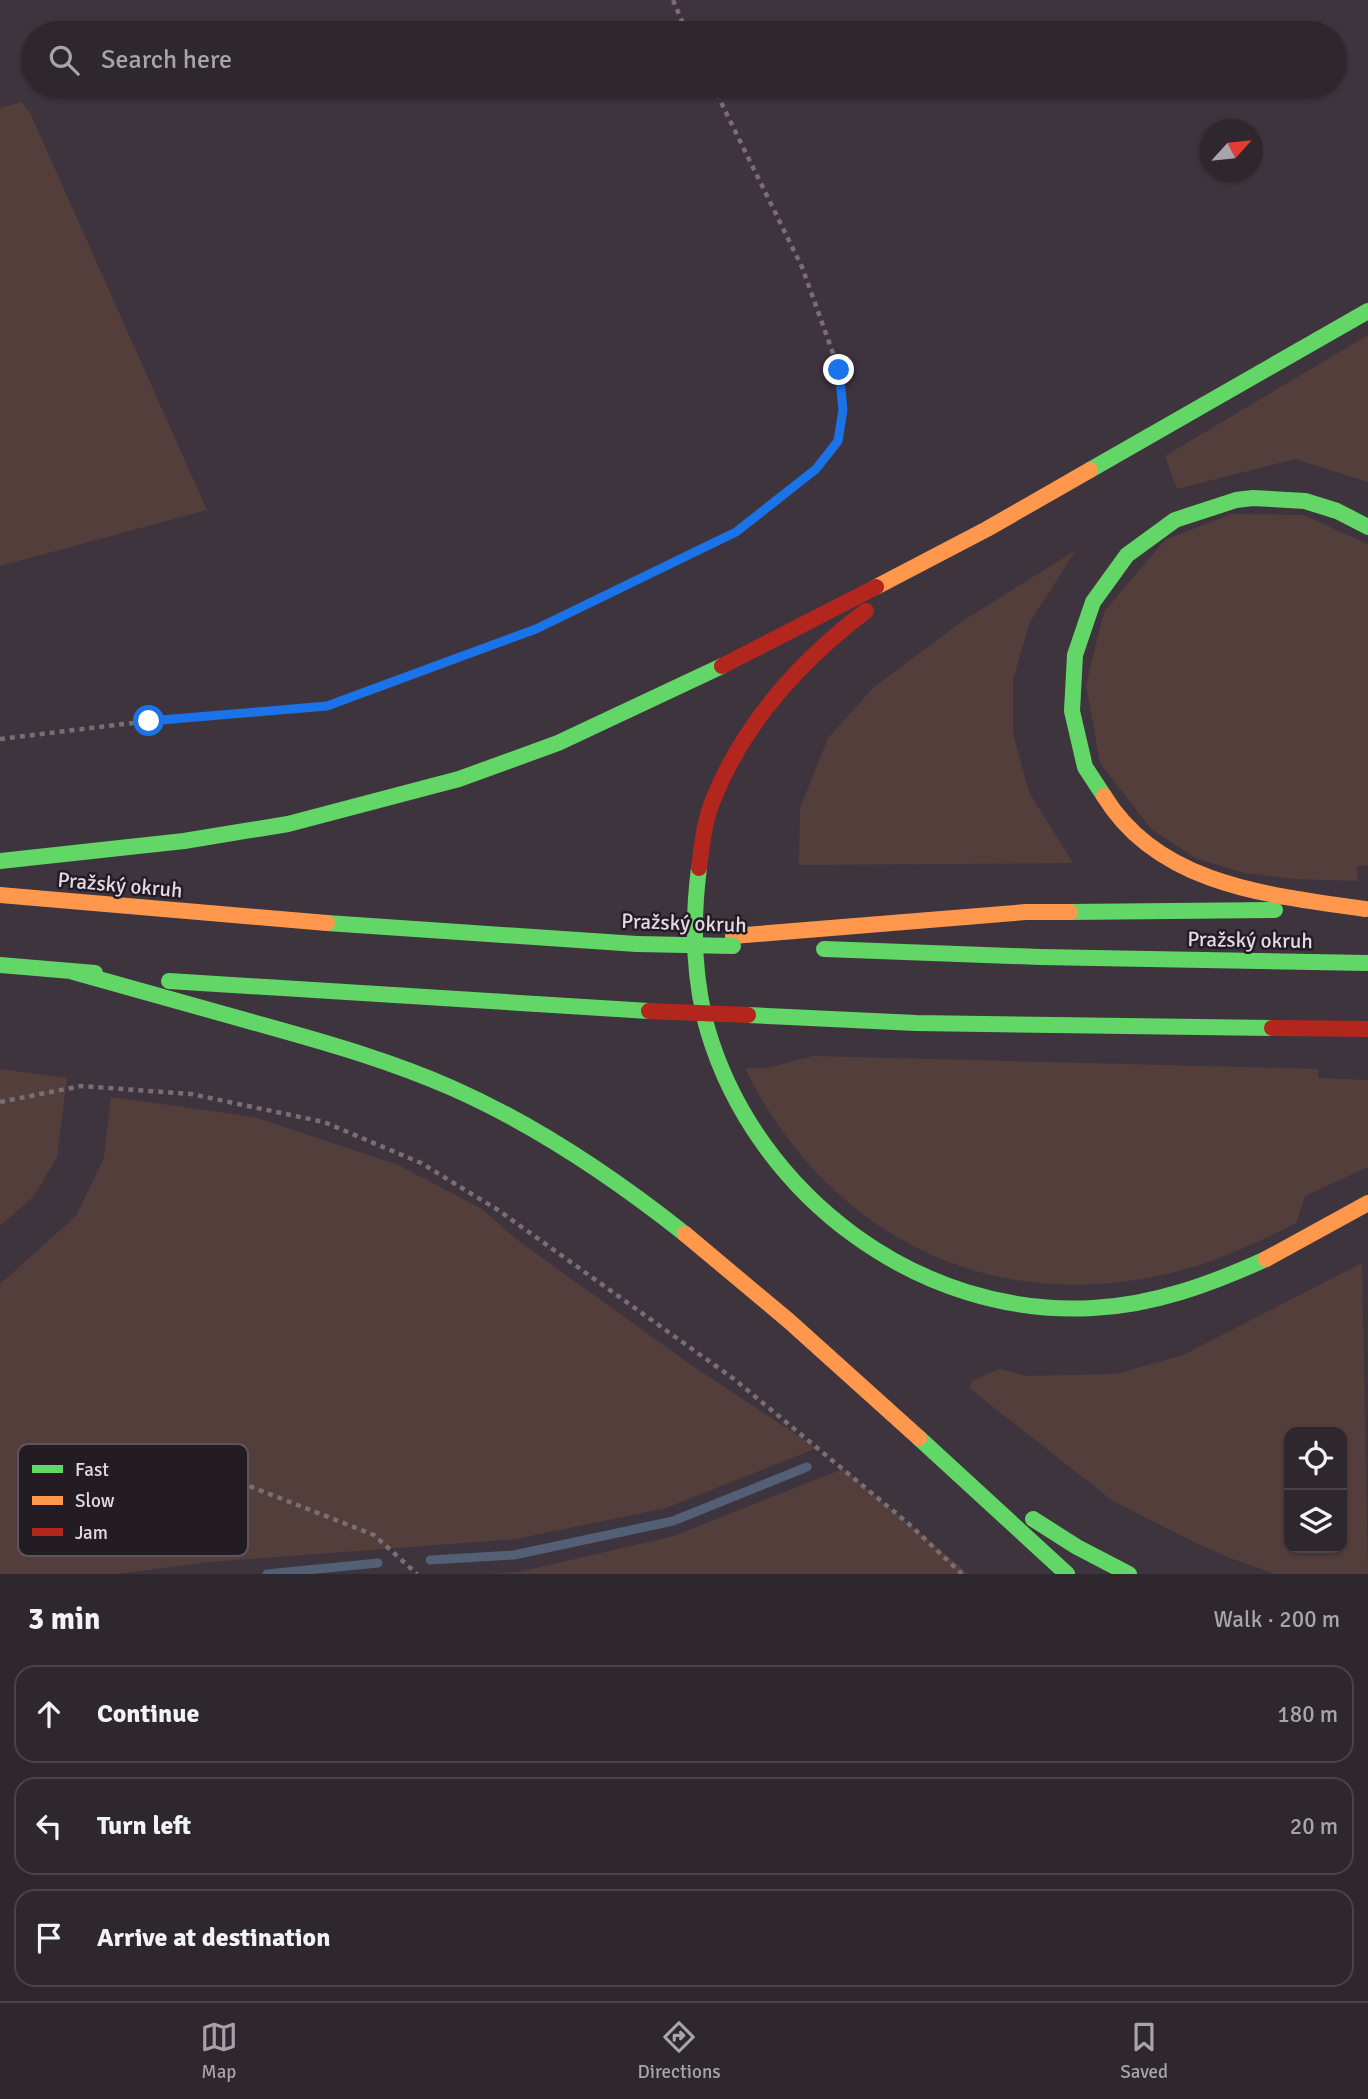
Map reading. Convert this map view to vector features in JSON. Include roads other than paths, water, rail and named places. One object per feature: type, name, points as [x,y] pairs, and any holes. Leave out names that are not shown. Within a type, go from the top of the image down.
[{"type":"highway","points":[[0,861],[75,855],[234,834],[333,813],[459,779],[558,743],[640,707],[987,529],[1368,311]]},
{"type":"highway","points":[[1366,909],[1239,887],[1185,869],[1150,848],[1114,813],[1087,769],[1075,729],[1071,684],[1076,646],[1098,591],[1111,572],[1137,545],[1172,521],[1213,505],[1268,497],[1323,505],[1368,527]]},
{"type":"highway","points":[[987,529],[859,616],[813,653],[764,713],[727,771],[713,801],[694,885],[692,921],[695,972],[700,1003],[717,1056],[742,1114],[763,1146],[813,1203],[842,1228],[874,1250],[908,1268],[979,1296],[1029,1304],[1079,1308],[1124,1305],[1201,1287],[1239,1273],[1368,1203]]},
{"type":"highway","name":"Pražský okruh","points":[[0,895],[231,916],[638,943],[733,941],[795,948],[1040,957],[1363,963]]},
{"type":"highway","points":[[733,941],[1026,912],[1366,909]]},
{"type":"highway","points":[[0,965],[221,986],[649,1011],[916,1023],[1368,1029]]},
{"type":"highway","points":[[70,971],[336,1046],[451,1087],[558,1144],[643,1200],[722,1263],[903,1420],[1067,1574]]},
{"type":"highway","points":[[903,1420],[1032,1518],[1077,1547],[1129,1574]]},
{"type":"waterway","points":[[430,1560],[514,1555],[673,1521],[807,1467]]},
{"type":"waterway","points":[[267,1574],[378,1563]]}]
